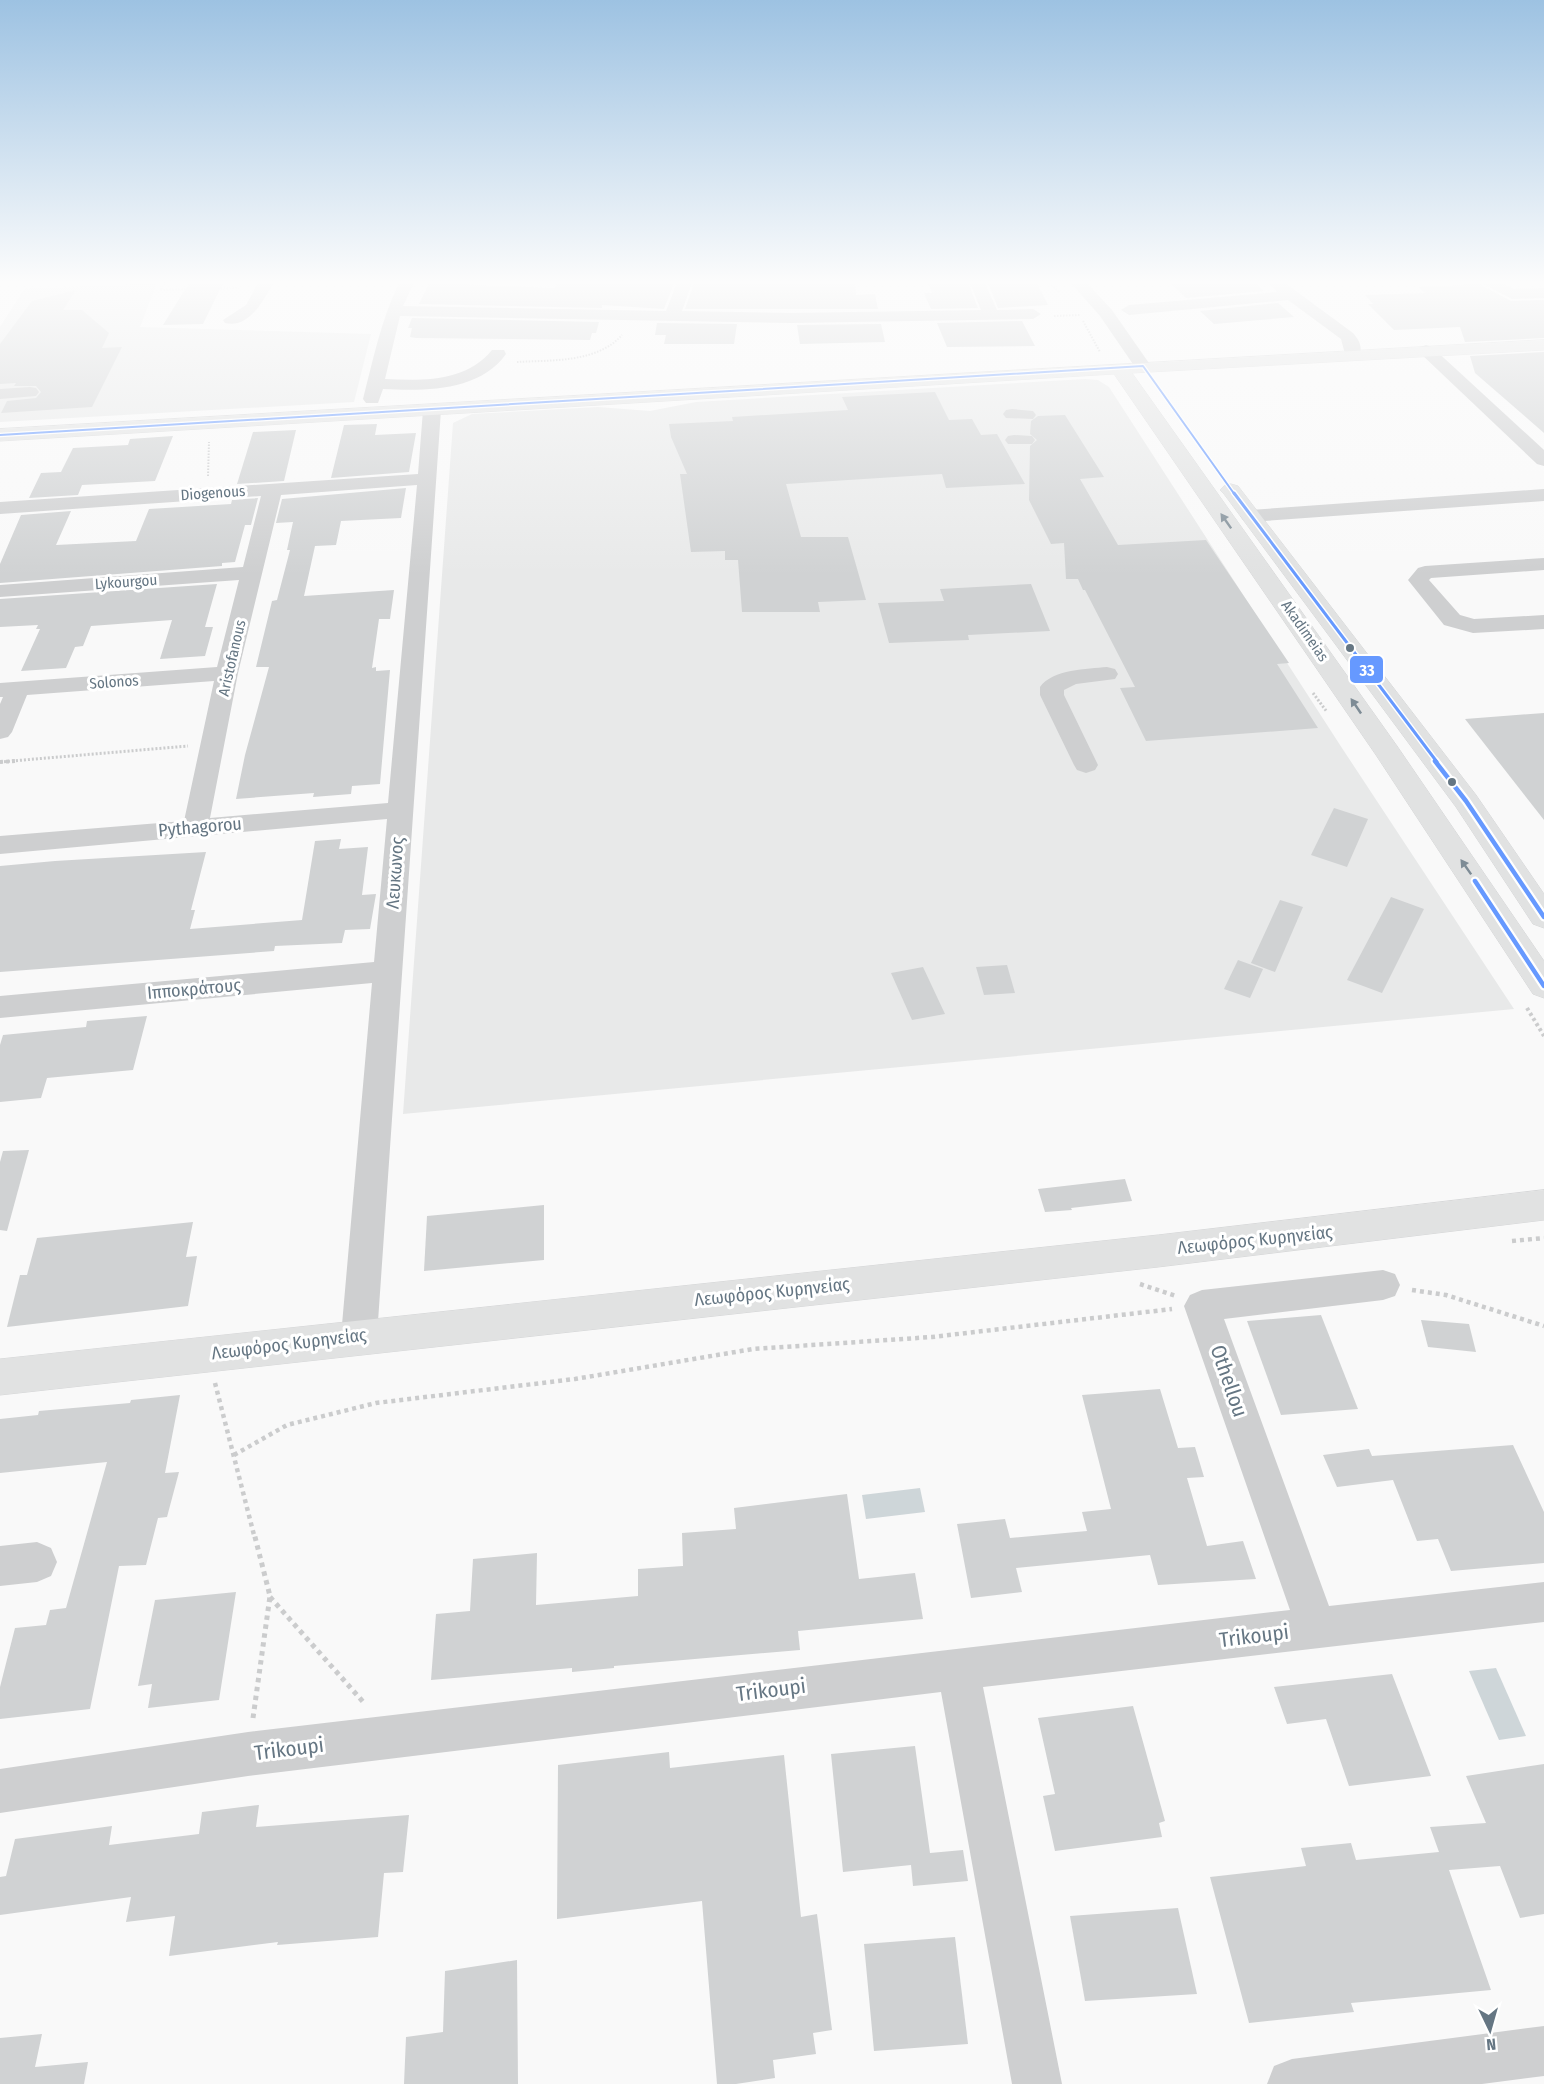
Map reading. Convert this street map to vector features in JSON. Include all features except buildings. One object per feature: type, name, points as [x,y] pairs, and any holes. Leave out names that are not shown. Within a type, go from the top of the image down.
[{"type":"main road","points":[[0,435],[432,410],[851,380]]},
{"type":"main road","name":"Akadimeias","points":[[1136,380],[1486,896],[1544,986]]},
{"type":"main road","name":"Akadimeias","points":[[1139,380],[1250,516],[1466,801],[1544,917]]},
{"type":"main road","name":"Λεωφόρος Κυρηνείας","points":[[0,1377],[359,1335],[1221,1244],[1544,1205]]},
{"type":"street","points":[[377,380],[374,391],[422,386],[446,380]]},
{"type":"street","points":[[1458,380],[1544,460]]},
{"type":"street","points":[[0,394],[30,392]]},
{"type":"street","name":"Λευκωνος","points":[[359,1335],[432,410]]},
{"type":"street","name":"Diogenous","points":[[0,508],[426,479]]},
{"type":"street","name":"Aristofanous","points":[[195,827],[228,673],[273,490]]},
{"type":"street","points":[[1250,516],[1544,495]]},
{"type":"street","points":[[1544,564],[1425,572],[1418,580],[1452,620],[1473,626],[1544,622]]},
{"type":"street","name":"Lykourgou","points":[[0,591],[252,573]]},
{"type":"street","name":"Solonos","points":[[9,689],[228,673]]},
{"type":"street","points":[[1086,765],[1052,695],[1052,687],[1059,682],[1073,678],[1107,674]]},
{"type":"street","points":[[0,732],[9,689]]},
{"type":"street","name":"Pythagorou","points":[[0,845],[400,810]]},
{"type":"street","name":"Ιπποκράτους","points":[[0,1007],[388,971]]},
{"type":"street","points":[[1202,1306],[1383,1286]]},
{"type":"street","name":"Othellou","points":[[1202,1306],[1317,1629]]},
{"type":"street","name":"Trikoupi","points":[[0,1791],[248,1754],[766,1690],[1544,1602]]},
{"type":"street","points":[[958,1670],[1037,2084]]},
{"type":"street","points":[[1292,2084],[1544,2051]]},
{"type":"path","points":[[208,494],[210,423]]},
{"type":"path","points":[[0,762],[213,744]]},
{"type":"path","points":[[1137,1283],[1202,1306]]},
{"type":"path","points":[[1383,1286],[1446,1295],[1544,1326]]},
{"type":"path","points":[[234,1455],[287,1425],[376,1403],[575,1379],[753,1349],[932,1337],[1202,1306]]},
{"type":"path","points":[[208,1353],[270,1596],[248,1754]]},
{"type":"path","points":[[270,1596],[394,1736]]},
{"type":"shaded area","points":[[0,380],[359,380],[354,402],[0,422]]},
{"type":"shaded area","points":[[1064,380],[1098,380],[1109,387],[1514,1009],[403,1114],[453,423],[472,414],[598,407],[650,411],[696,402]]},
{"type":"shaded area","points":[[920,1488],[925,1512],[866,1519],[862,1495]]},
{"type":"shaded area","points":[[1496,1668],[1526,1736],[1499,1740],[1469,1671]]},
{"type":"transit line","name":"33","points":[[0,435],[907,380]]},
{"type":"transit line","name":"33","points":[[1153,380],[1250,516],[1466,801],[1544,917]]},
{"type":"transit line","name":"33","points":[[1475,881],[1544,986]]}]
